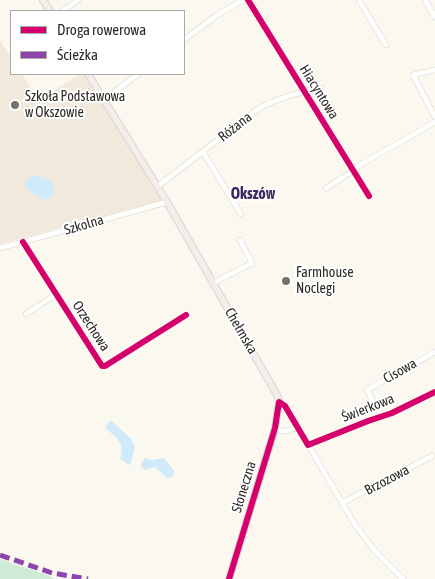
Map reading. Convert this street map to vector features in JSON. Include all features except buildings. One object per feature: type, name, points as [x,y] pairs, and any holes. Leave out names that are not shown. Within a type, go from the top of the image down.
[{"type":"main road","name":"Chełmska","points":[[89,75],[158,186],[274,387],[279,402]]},
{"type":"main road","name":"Słoneczna","points":[[230,579],[274,428],[279,402]]},
{"type":"street","points":[[64,10],[78,0]]},
{"type":"street","points":[[185,39],[218,14],[243,0]]},
{"type":"street","name":"Hiacyntowa","points":[[248,0],[369,196]]},
{"type":"street","points":[[359,0],[386,45]]},
{"type":"street","points":[[425,0],[435,17]]},
{"type":"street","points":[[435,70],[413,75],[435,117]]},
{"type":"street","points":[[104,100],[137,75]]},
{"type":"street","name":"Różana","points":[[158,186],[269,103],[279,98],[322,88]]},
{"type":"street","points":[[326,188],[435,122]]},
{"type":"street","points":[[203,152],[241,214]]},
{"type":"street","name":"Szkolna","points":[[0,248],[167,202]]},
{"type":"street","points":[[214,283],[252,263],[240,240]]},
{"type":"street","name":"Orzechowa","points":[[23,242],[102,366],[105,366],[186,315]]},
{"type":"street","name":"Orzechowa","points":[[26,314],[56,295]]},
{"type":"street","name":"Cisowa","points":[[382,417],[367,390],[435,352]]},
{"type":"street","name":"Świerkowa","points":[[308,445],[382,417],[435,392]]},
{"type":"street","name":"Chełmska","points":[[279,402],[285,406],[365,539],[404,579]]},
{"type":"street","points":[[274,428],[286,432],[297,426]]},
{"type":"street","name":"Brzozowa","points":[[342,503],[432,456]]},
{"type":"shaded area","points":[[0,40],[10,55],[10,75],[23,75],[39,101],[78,75],[86,75],[163,200],[0,244]]},
{"type":"green space","points":[[0,559],[50,576],[54,579],[0,579]]},
{"type":"water","points":[[36,175],[52,181],[55,193],[47,200],[40,198],[24,185],[29,177]]},
{"type":"water","points":[[111,420],[131,439],[135,447],[129,465],[120,459],[121,444],[105,427]]},
{"type":"water","points":[[145,458],[152,460],[164,458],[174,471],[174,475],[168,479],[155,467],[145,470],[141,467],[141,464]]},
{"type":"marked path","points":[[0,555],[52,573],[88,579]]},
{"type":"cycle path","points":[[248,0],[369,196]]},
{"type":"cycle path","points":[[23,242],[102,366],[105,366],[186,315]]},
{"type":"cycle path","points":[[229,579],[275,428],[279,402],[285,406],[308,445],[392,413],[435,392]]},
{"type":"place","name":"Szkoła Podstawowa w Okszowie","points":[[15,105]]},
{"type":"place","name":"Farmhouse Noclegi","points":[[286,281]]},
{"type":"district","name":"Okszów","points":[[253,194]]}]
